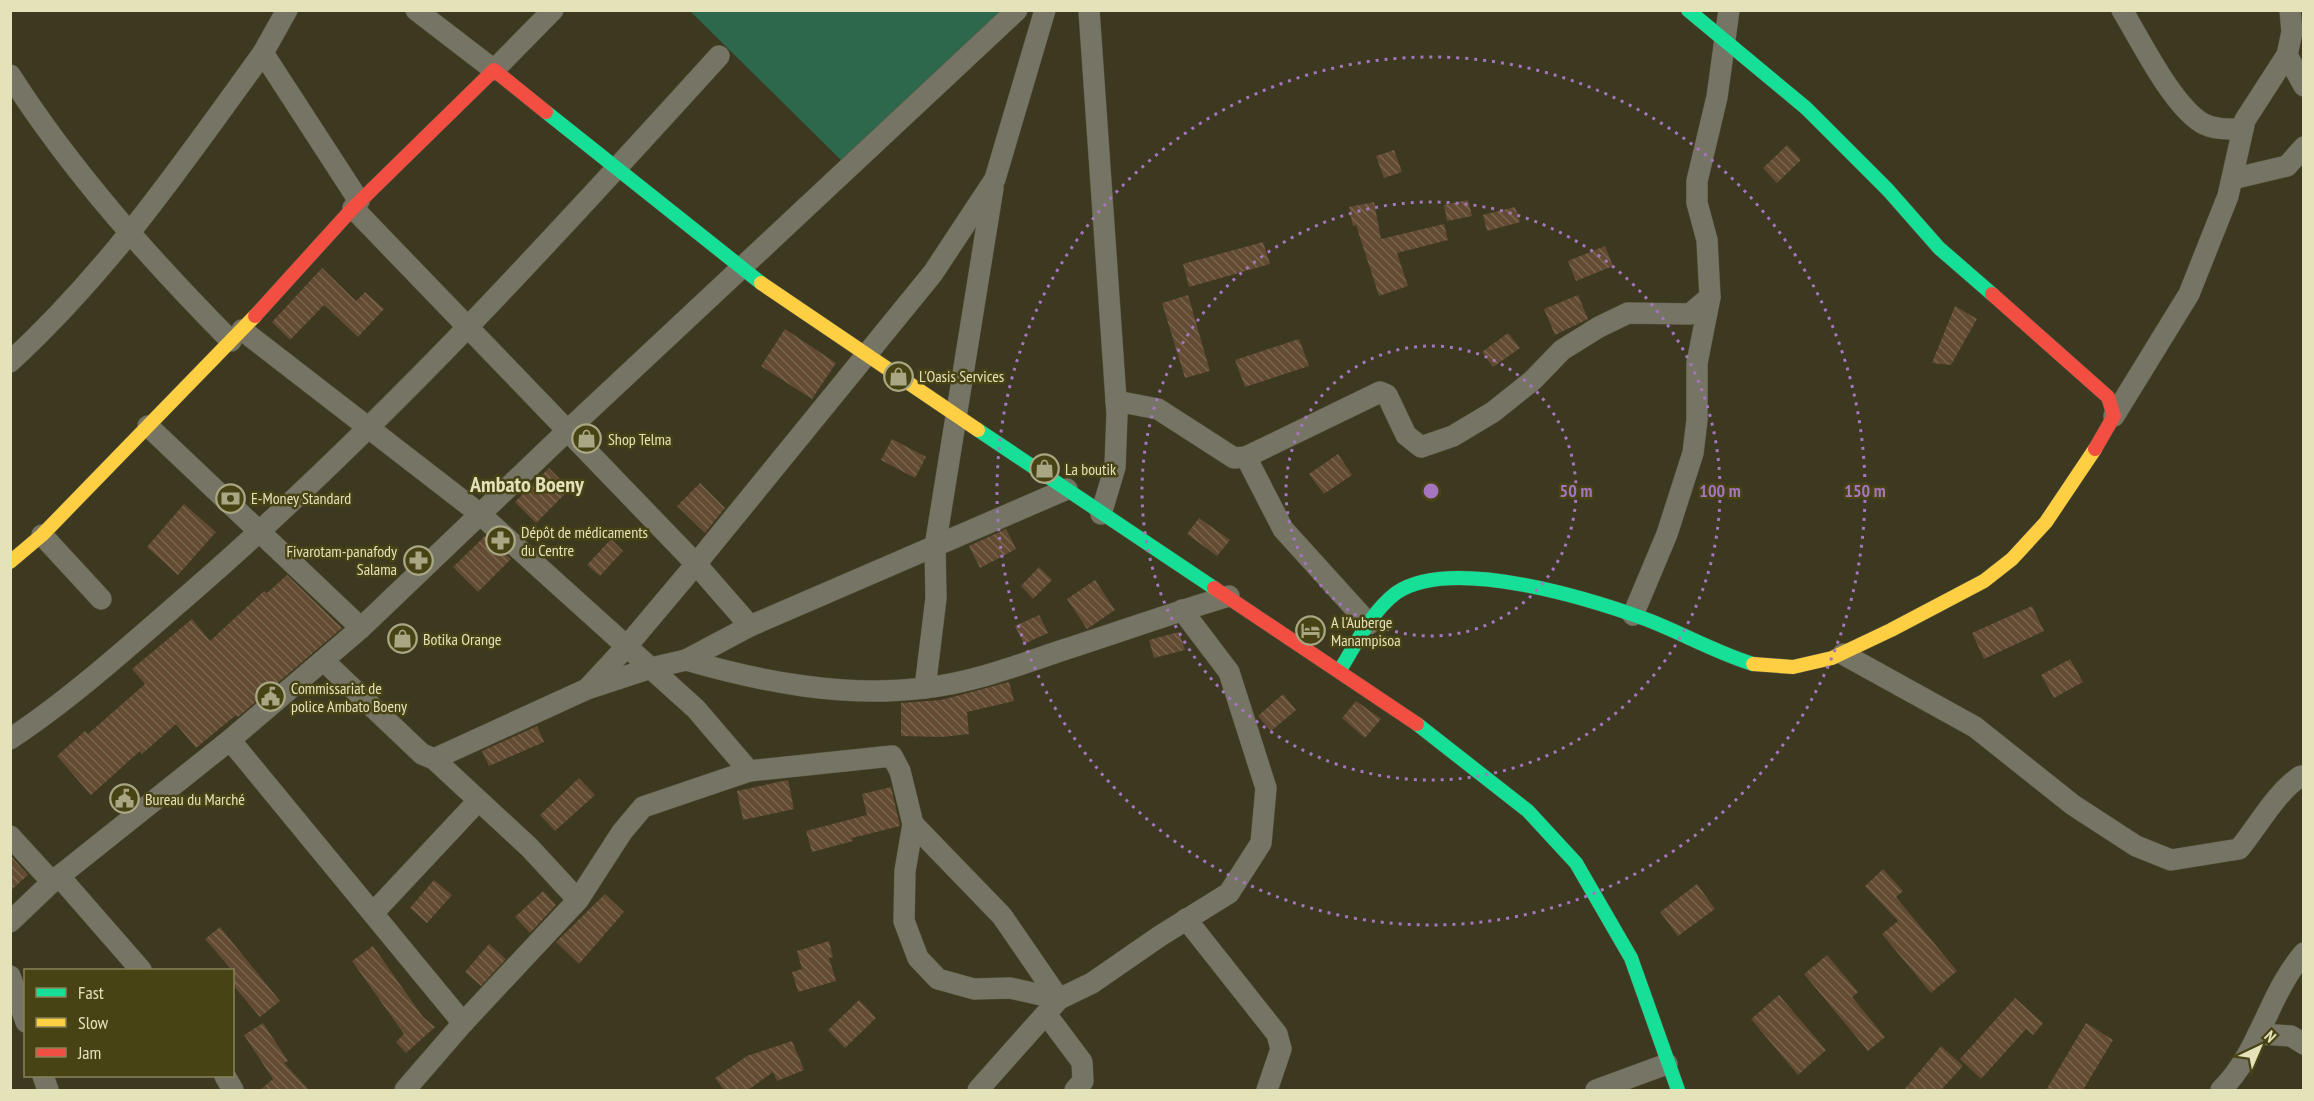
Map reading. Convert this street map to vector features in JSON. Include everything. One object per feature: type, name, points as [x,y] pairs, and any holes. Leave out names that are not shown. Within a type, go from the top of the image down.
[{"type":"street","points":[[10,362],[58,318],[132,233],[263,52],[287,10]]},
{"type":"street","points":[[416,10],[494,70],[615,171],[740,270],[955,417],[1340,670],[1444,743],[1528,811],[1576,863],[1631,958],[1678,1090]]},
{"type":"street","points":[[10,562],[42,535],[236,336],[356,205],[553,10]]},
{"type":"street","points":[[10,922],[56,879],[230,740],[362,628],[567,431],[1017,10]]},
{"type":"street","points":[[925,688],[936,598],[935,547],[994,179],[1045,10]]},
{"type":"street","points":[[1688,10],[1806,108],[1888,190],[1939,248],[2108,397],[2114,416]]},
{"type":"street","points":[[1634,615],[1667,534],[1693,453],[1697,420],[1697,363],[1710,297],[1707,240],[1697,203],[1697,181],[1717,97],[1729,10]]},
{"type":"street","points":[[2122,10],[2178,100],[2202,123],[2218,128],[2243,129]]},
{"type":"street","points":[[1340,670],[1369,624],[1389,600],[1406,588],[1451,577],[1576,597],[1634,615],[1747,663],[1780,668],[1812,663],[1843,654],[1992,577],[2025,547],[2085,467],[2189,294],[2228,196],[2246,120],[2287,55],[2292,32],[2290,10]]},
{"type":"street","points":[[1093,14],[1116,401],[1115,467],[1101,514]]},
{"type":"street","points":[[263,52],[356,205],[468,327],[696,564],[750,626]]},
{"type":"street","points":[[2287,55],[2304,86]]},
{"type":"street","points":[[10,739],[153,625],[260,532],[468,327],[615,171],[719,56]]},
{"type":"street","points":[[10,75],[77,169],[185,295],[236,336],[368,427],[480,514],[696,709],[749,771]]},
{"type":"street","points":[[2232,179],[2287,166],[2304,147]]},
{"type":"street","points":[[587,689],[627,646],[696,564],[933,273],[994,179]]},
{"type":"street","points":[[1116,401],[1158,410],[1234,458],[1246,457],[1380,392],[1387,395],[1406,435],[1421,447],[1453,436],[1493,412],[1533,380],[1562,350],[1599,327],[1628,313],[1690,314],[1710,297]]},
{"type":"street","points":[[148,426],[362,628]]},
{"type":"street","points":[[1246,457],[1283,529],[1369,624]]},
{"type":"street","points":[[434,759],[587,689],[651,668],[686,660],[750,626],[1067,489]]},
{"type":"street","points":[[42,535],[101,599]]},
{"type":"street","points":[[686,660],[741,676],[834,689],[877,692],[925,688],[993,674],[1229,596]]},
{"type":"street","points":[[978,1090],[1053,1006],[1229,893],[1261,843],[1266,788],[1229,672],[1182,610]]},
{"type":"street","points":[[1843,654],[1975,727],[2073,806],[2136,846],[2171,860],[2239,849],[2265,818],[2285,786],[2301,776],[2304,777]]},
{"type":"street","points":[[324,661],[422,754],[434,759],[530,848],[578,900]]},
{"type":"street","points":[[230,740],[374,912],[463,1023]]},
{"type":"street","points":[[405,1090],[463,1023],[578,900],[622,832],[643,807],[673,794],[749,771],[777,770],[892,756],[900,771],[913,824],[905,871],[904,921],[918,958],[938,979],[974,989],[1010,988],[1053,1006]]},
{"type":"street","points":[[374,912],[478,801]]},
{"type":"street","points":[[913,824],[1002,916],[1082,1062],[1083,1081],[1075,1090]]},
{"type":"street","points":[[10,836],[56,879],[140,969]]},
{"type":"street","points":[[1186,920],[1277,1034],[1281,1049],[1267,1090]]},
{"type":"street","points":[[2221,1090],[2247,1058],[2289,970],[2304,953]]},
{"type":"street","points":[[10,976],[24,1016]]},
{"type":"street","points":[[2258,1034],[2291,1036],[2304,1044]]},
{"type":"street","points":[[1596,1090],[1667,1064]]},
{"type":"green space","points":[[690,11],[1002,11],[842,161]]},
{"type":"building","points":[[1787,145],[1801,160],[1777,183],[1763,168]]},
{"type":"building","points":[[1394,150],[1402,172],[1384,178],[1376,156]]},
{"type":"building","points":[[1468,200],[1472,216],[1447,221],[1444,205]]},
{"type":"building","points":[[1374,202],[1381,239],[1444,224],[1448,240],[1397,253],[1408,286],[1379,296],[1356,225],[1353,226],[1349,207]]},
{"type":"building","points":[[1515,207],[1520,222],[1487,231],[1483,215]]},
{"type":"building","points":[[1263,242],[1270,264],[1189,287],[1183,264]]},
{"type":"building","points":[[1605,246],[1613,266],[1576,281],[1568,261]]},
{"type":"building","points":[[322,268],[356,301],[365,292],[384,309],[358,337],[324,305],[290,340],[272,322]]},
{"type":"building","points":[[1188,295],[1210,371],[1185,378],[1162,303]]},
{"type":"building","points":[[1578,295],[1588,319],[1555,335],[1544,309]]},
{"type":"building","points":[[1955,306],[1977,319],[1951,365],[1932,363]]},
{"type":"building","points":[[785,329],[836,363],[812,399],[761,366]]},
{"type":"building","points":[[1508,333],[1520,348],[1493,367],[1482,352]]},
{"type":"building","points":[[1299,339],[1309,366],[1245,387],[1235,360]]},
{"type":"building","points":[[892,439],[926,457],[915,478],[881,460]]},
{"type":"building","points":[[1338,454],[1352,475],[1324,494],[1309,474]]},
{"type":"building","points":[[549,468],[570,489],[536,523],[515,502]]},
{"type":"building","points":[[700,483],[725,508],[705,533],[677,506]]},
{"type":"building","points":[[184,504],[216,532],[178,575],[147,547]]},
{"type":"building","points":[[1199,518],[1230,540],[1217,556],[1187,534]]},
{"type":"building","points":[[1006,529],[1016,549],[980,568],[969,546]]},
{"type":"building","points":[[485,536],[511,559],[478,592],[453,567]]},
{"type":"building","points":[[611,539],[623,551],[600,576],[587,565]]},
{"type":"building","points":[[1039,567],[1052,580],[1033,599],[1021,586]]},
{"type":"building","points":[[287,575],[342,628],[238,717],[236,715],[196,748],[176,724],[142,754],[140,751],[91,795],[57,756],[85,731],[88,734],[145,684],[132,669],[192,619],[210,641],[264,591],[267,593]]},
{"type":"building","points":[[1095,580],[1115,610],[1087,629],[1067,599]]},
{"type":"building","points":[[2032,606],[2044,631],[1984,659],[1972,633]]},
{"type":"building","points":[[1039,615],[1048,633],[1024,644],[1015,626]]},
{"type":"building","points":[[1179,632],[1185,650],[1154,658],[1149,640]]},
{"type":"building","points":[[2070,659],[2083,682],[2054,698],[2041,675]]},
{"type":"building","points":[[1009,682],[1014,701],[967,712],[969,734],[942,737],[901,736],[901,703],[941,700]]},
{"type":"building","points":[[1283,694],[1296,710],[1271,731],[1258,716]]},
{"type":"building","points":[[1356,701],[1381,719],[1365,738],[1342,718]]},
{"type":"building","points":[[537,726],[544,742],[489,766],[482,751]]},
{"type":"building","points":[[579,778],[595,795],[555,831],[540,815]]},
{"type":"building","points":[[788,780],[794,809],[743,820],[737,791]]},
{"type":"building","points":[[891,787],[900,826],[852,838],[853,841],[812,852],[806,831],[867,815],[862,794]]},
{"type":"building","points":[[10,855],[28,875],[10,891]]},
{"type":"building","points":[[1883,869],[1903,891],[1896,897],[1957,971],[1931,993],[1882,934],[1898,921],[1865,886]]},
{"type":"building","points":[[434,880],[452,895],[427,923],[410,908]]},
{"type":"building","points":[[1697,884],[1715,909],[1678,936],[1660,912]]},
{"type":"building","points":[[543,891],[556,905],[530,933],[515,917]]},
{"type":"building","points":[[605,894],[624,912],[579,964],[556,942]]},
{"type":"building","points":[[220,927],[280,1001],[260,1017],[234,986],[234,969],[231,969],[205,939]]},
{"type":"building","points":[[829,941],[833,957],[829,958],[836,981],[798,992],[792,972],[802,969],[797,951]]},
{"type":"building","points":[[489,944],[506,959],[481,986],[465,972]]},
{"type":"building","points":[[373,946],[423,1017],[435,1027],[406,1053],[396,1042],[404,1034],[352,961]]},
{"type":"building","points":[[1827,955],[1858,992],[1852,997],[1885,1037],[1868,1051],[1804,974]]},
{"type":"building","points":[[1779,995],[1826,1050],[1798,1075],[1751,1019]]},
{"type":"building","points":[[2015,998],[2043,1023],[2033,1035],[2026,1029],[1981,1079],[1960,1059]]},
{"type":"building","points":[[859,1000],[876,1018],[845,1048],[828,1030]]},
{"type":"building","points":[[263,1023],[288,1061],[284,1063],[309,1090],[260,1090],[273,1079],[244,1035]]},
{"type":"building","points":[[2086,1023],[2113,1040],[2083,1090],[2046,1090]]},
{"type":"building","points":[[792,1041],[804,1070],[777,1081],[773,1072],[748,1090],[724,1090],[715,1078],[747,1056]]},
{"type":"building","points":[[1941,1046],[1963,1066],[1941,1090],[1904,1090]]},
{"type":"traffic: fast","points":[[1688,10],[1806,108],[1888,190],[1939,248],[1992,294]]},
{"type":"traffic: fast","points":[[546,112],[761,283]]},
{"type":"traffic: fast","points":[[978,430],[1214,588]]},
{"type":"traffic: fast","points":[[1340,670],[1379,609],[1396,593],[1420,582],[1450,578],[1485,579],[1557,592],[1648,620],[1753,664]]},
{"type":"traffic: fast","points":[[1417,724],[1528,811],[1576,863],[1631,958],[1678,1090]]},
{"type":"traffic: slow","points":[[761,283],[978,430]]},
{"type":"traffic: slow","points":[[10,562],[42,535],[255,316]]},
{"type":"traffic: slow","points":[[1753,664],[1793,667],[1832,658],[1984,581],[2012,559],[2046,522],[2095,449]]},
{"type":"traffic: jam","points":[[255,316],[353,208],[494,70],[546,112]]},
{"type":"traffic: jam","points":[[1992,294],[2108,397],[2114,416],[2095,449]]},
{"type":"traffic: jam","points":[[1214,588],[1417,724]]},
{"type":"place","name":"L'Oasis Services","points":[[898,376]]},
{"type":"place","name":"Shop Telma","points":[[587,439]]},
{"type":"place","name":"La boutik","points":[[1044,469]]},
{"type":"place","name":"E-Money Standard","points":[[230,498]]},
{"type":"place","name":"Dépôt de médicaments du Centre","points":[[500,541]]},
{"type":"place","name":"Fivarotam-panafody Salama","points":[[418,560]]},
{"type":"place","name":"A l'Auberge Manampisoa","points":[[1310,631]]},
{"type":"place","name":"Botika Orange","points":[[402,639]]},
{"type":"place","name":"Commissariat de police Ambato Boeny","points":[[270,697]]},
{"type":"place","name":"Bureau du Marché","points":[[124,799]]},
{"type":"district","name":"Ambato Boeny","points":[[527,484]]}]
